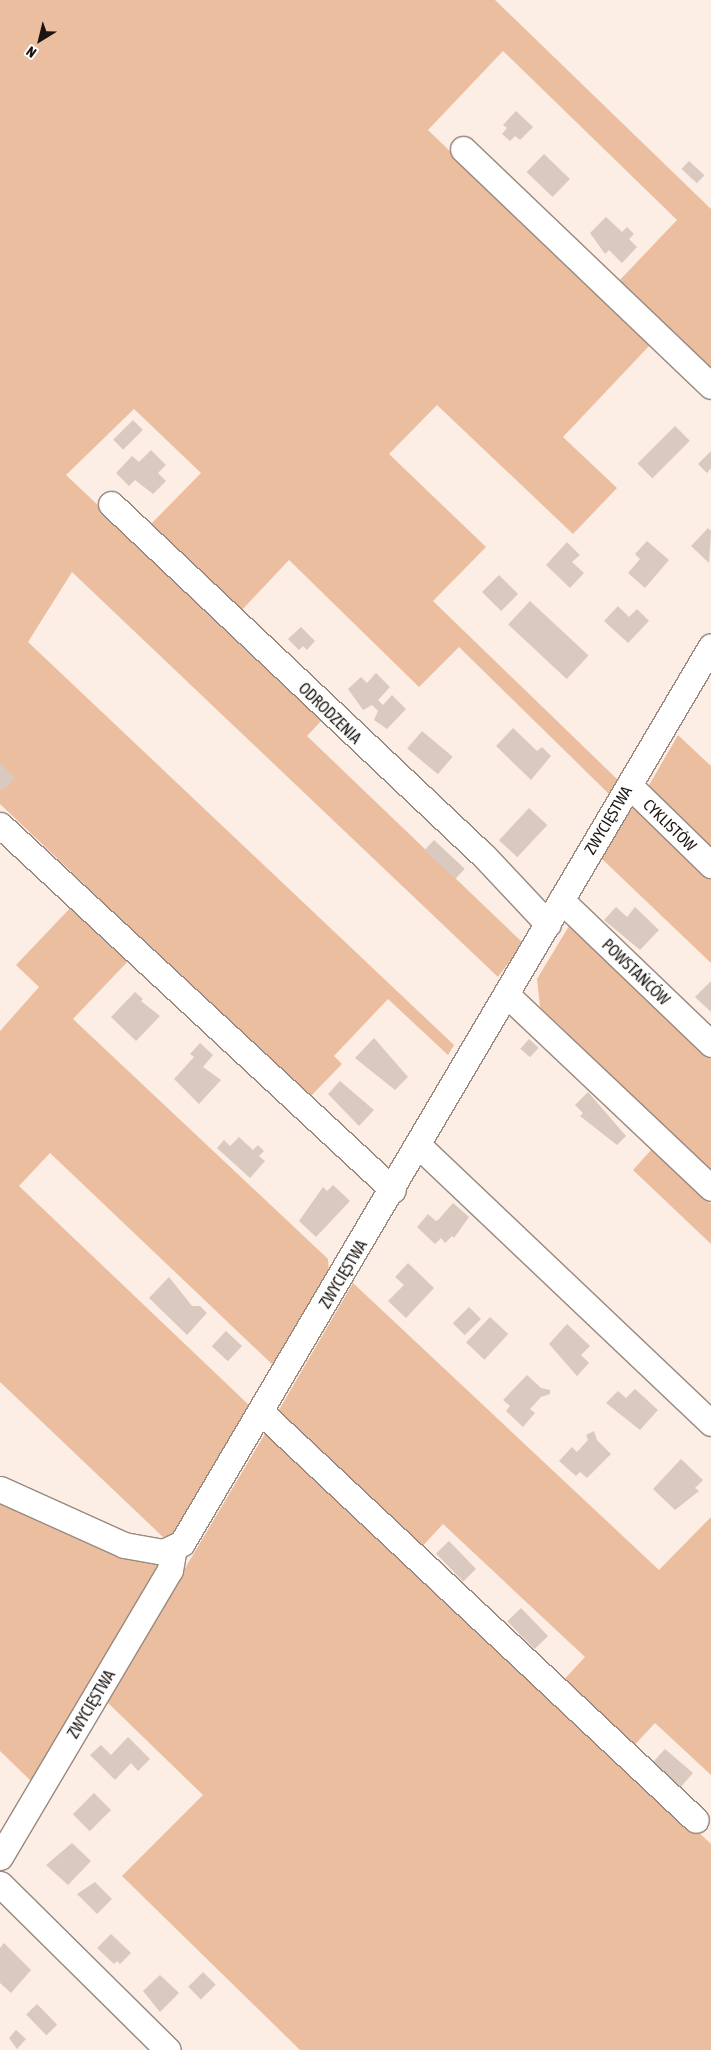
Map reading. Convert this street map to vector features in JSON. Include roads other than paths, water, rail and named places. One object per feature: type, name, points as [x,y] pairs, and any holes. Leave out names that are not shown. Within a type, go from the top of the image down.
[{"type":"street","points":[[463,149],[711,386]]},
{"type":"street","name":"ODRODZENIA","points":[[111,504],[486,857],[548,924]]},
{"type":"street","name":"ZWYCIĘSTWA","points":[[0,1858],[170,1570],[174,1548],[190,1533],[711,646]]},
{"type":"street","name":"CYKLISTÓW","points":[[629,785],[711,865]]},
{"type":"street","points":[[0,825],[393,1190]]},
{"type":"street","name":"POWSTAŃCÓW","points":[[561,900],[711,1044]]},
{"type":"street","points":[[506,994],[711,1188]]},
{"type":"street","points":[[418,1145],[711,1423]]},
{"type":"street","points":[[261,1412],[696,1820]]},
{"type":"street","points":[[0,1490],[124,1545],[145,1551],[174,1548]]},
{"type":"street","points":[[0,1884],[168,2050]]}]
